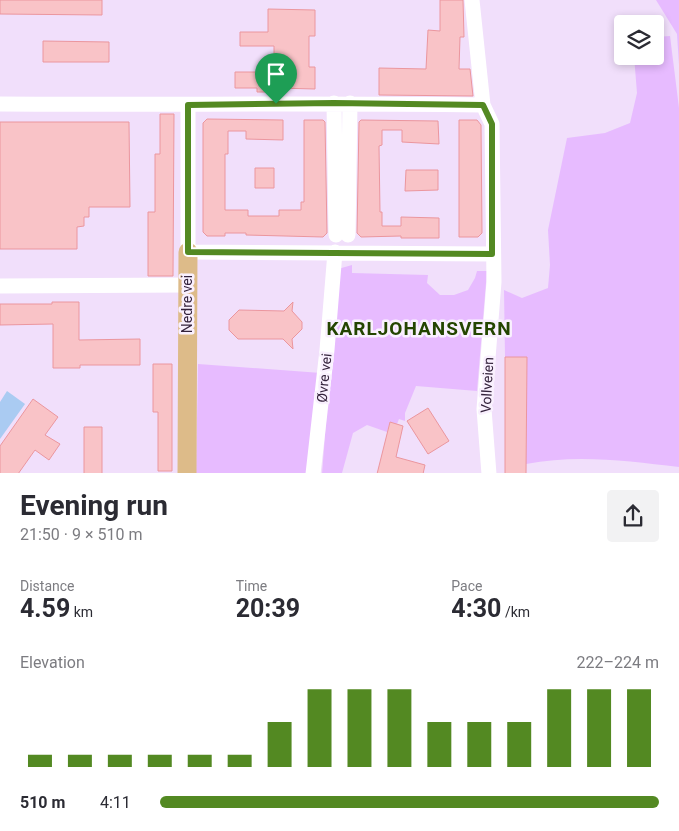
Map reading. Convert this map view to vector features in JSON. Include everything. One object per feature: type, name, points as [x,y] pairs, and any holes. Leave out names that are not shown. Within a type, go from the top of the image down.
[{"type":"main road","name":"Nedre vei","points":[[187,473],[188,252]]},
{"type":"street","name":"Vollveien","points":[[472,0],[483,105],[492,124],[492,254],[494,282],[484,409],[489,473]]},
{"type":"street","points":[[334,103],[342,235],[350,103]]},
{"type":"street","points":[[0,104],[188,105],[350,103],[483,105]]},
{"type":"street","name":"Nedre vei","points":[[188,105],[188,252]]},
{"type":"street","points":[[188,252],[492,254]]},
{"type":"street","name":"Øvre vei","points":[[313,473],[327,350],[335,252]]},
{"type":"street","points":[[0,286],[188,285]]},
{"type":"shaded area","points":[[656,0],[679,0],[679,65],[677,34]]},
{"type":"shaded area","points":[[664,36],[670,36],[679,108],[679,467],[583,459],[564,459],[526,464],[527,357],[505,357],[504,290],[522,298],[548,288],[550,265],[548,230],[567,138],[605,133],[630,123],[637,93],[635,65],[664,65]]},
{"type":"shaded area","points":[[352,265],[352,273],[428,275],[427,283],[440,295],[454,295],[468,290],[477,271],[487,271],[477,391],[416,386],[405,413],[405,421],[399,419],[397,424],[390,422],[387,432],[367,425],[353,433],[342,473],[322,473],[338,269]]},
{"type":"shaded area","points":[[198,364],[321,373],[308,473],[196,473]]},
{"type":"water","points":[[7,391],[25,404],[0,439],[0,402]]},
{"type":"building","points":[[0,0],[102,0],[102,15],[0,14]]},
{"type":"building","points":[[440,0],[463,0],[464,37],[460,37],[459,69],[470,69],[473,96],[379,95],[379,68],[426,69],[428,30],[440,31]]},
{"type":"building","points":[[268,9],[315,10],[315,36],[309,36],[309,67],[315,67],[315,89],[276,88],[276,92],[257,92],[257,88],[235,88],[235,72],[274,72],[274,46],[240,46],[240,32],[268,32]]},
{"type":"building","points":[[43,41],[109,42],[109,62],[43,62]]},
{"type":"building","points":[[160,114],[174,114],[173,276],[148,276],[148,212],[155,212],[155,154],[160,154]]},
{"type":"building","points":[[207,119],[283,120],[283,140],[246,139],[246,131],[228,131],[228,154],[225,154],[225,210],[248,210],[248,216],[279,216],[279,210],[301,210],[301,202],[304,202],[304,120],[323,120],[325,122],[327,233],[323,237],[246,235],[246,233],[225,233],[225,236],[207,236],[203,232],[203,123]]},
{"type":"building","points":[[361,120],[438,121],[439,144],[402,142],[402,130],[382,130],[382,145],[379,146],[382,226],[401,226],[401,217],[439,218],[439,238],[401,238],[401,236],[361,237],[357,233],[359,122]]},
{"type":"building","points":[[459,120],[477,120],[481,125],[482,233],[478,237],[459,237]]},
{"type":"building","points":[[0,122],[129,122],[130,207],[89,207],[89,217],[84,217],[84,226],[77,227],[77,249],[0,249]]},
{"type":"building","points":[[255,168],[274,168],[274,188],[255,188]]},
{"type":"building","points":[[406,170],[438,170],[438,190],[405,191]]},
{"type":"building","points":[[52,302],[79,302],[79,340],[140,339],[140,365],[80,365],[80,368],[53,368],[53,324],[0,325],[0,304],[52,304]]},
{"type":"building","points":[[293,302],[292,311],[302,322],[302,329],[292,339],[293,349],[283,339],[238,339],[229,330],[229,320],[239,310],[284,311]]},
{"type":"building","points":[[505,357],[527,357],[526,473],[505,473]]},
{"type":"building","points":[[153,364],[172,364],[172,471],[158,471],[158,412],[153,412]]},
{"type":"building","points":[[33,399],[58,417],[45,435],[60,444],[49,460],[35,450],[19,473],[0,473],[0,446]]},
{"type":"building","points":[[428,408],[449,441],[428,454],[407,421]]},
{"type":"building","points":[[390,422],[403,426],[396,457],[425,465],[423,473],[377,473]]},
{"type":"building","points":[[84,427],[102,427],[102,473],[84,473]]},
{"type":"district","name":"KARLJOHANSVERN","points":[[419,328]]},
{"type":"route","points":[[276,104],[483,105],[492,124],[492,254],[188,252],[188,105],[276,104]]}]
